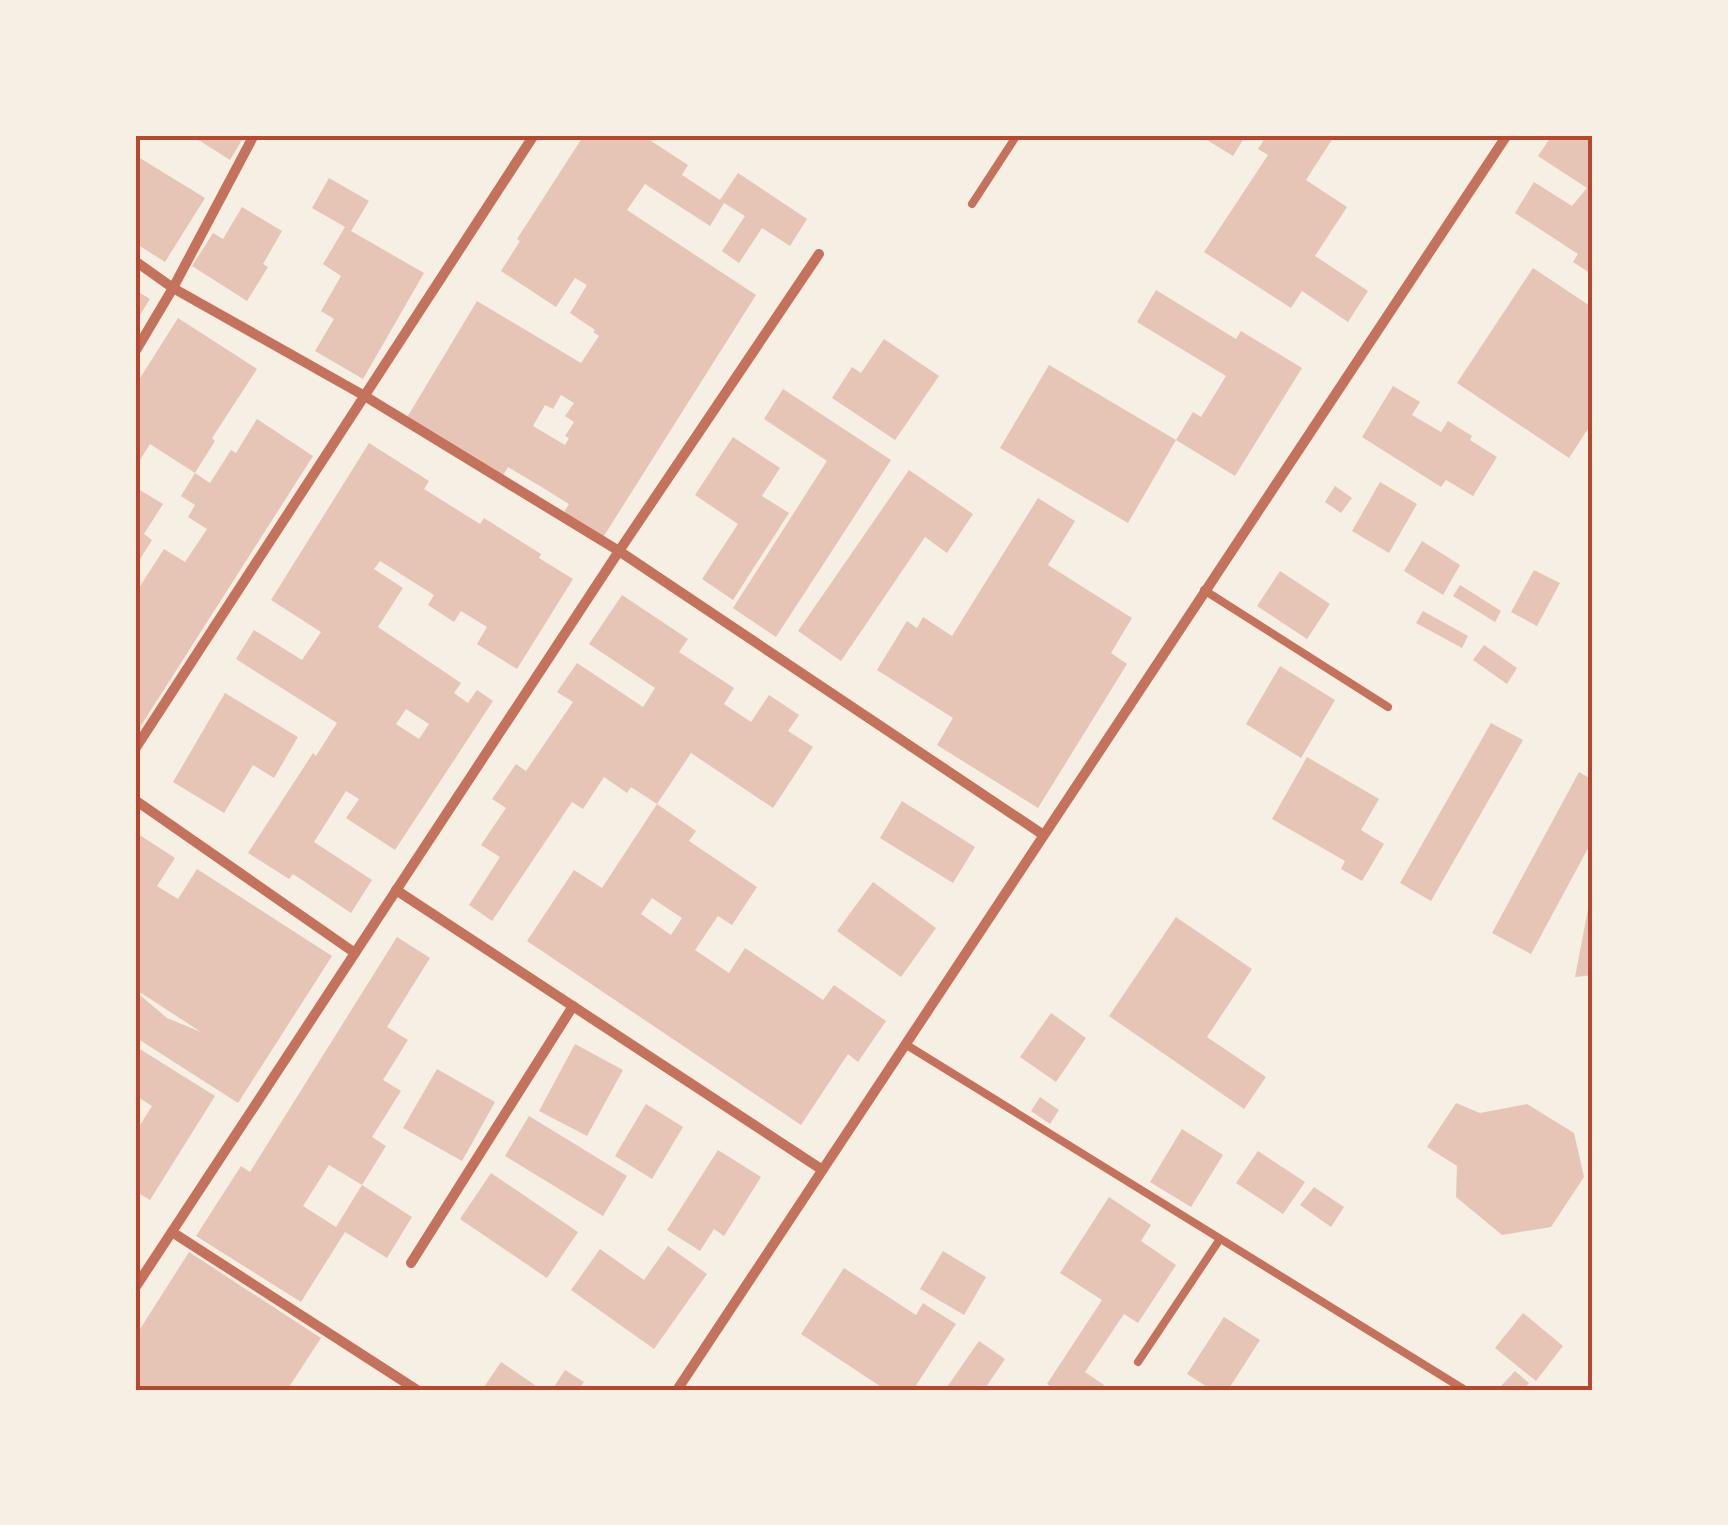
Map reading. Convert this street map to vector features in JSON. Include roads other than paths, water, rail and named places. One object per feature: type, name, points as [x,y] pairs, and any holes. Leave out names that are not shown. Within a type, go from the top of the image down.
[{"type":"street","points":[[135,352],[174,288],[254,135]]},
{"type":"street","points":[[135,749],[534,135]]},
{"type":"street","points":[[677,1390],[1507,135]]},
{"type":"street","points":[[135,1288],[618,551],[819,254]]},
{"type":"street","points":[[135,261],[174,288],[363,395],[618,551],[1042,834]]},
{"type":"street","points":[[135,800],[356,953]]},
{"type":"street","points":[[396,890],[822,1169]]},
{"type":"street","points":[[411,1262],[572,1006]]},
{"type":"street","points":[[172,1232],[417,1390]]},
{"type":"lane","points":[[972,204],[1017,135]]},
{"type":"lane","points":[[1204,590],[1388,707]]},
{"type":"lane","points":[[905,1044],[1465,1390]]},
{"type":"lane","points":[[1138,1362],[1220,1239]]}]
